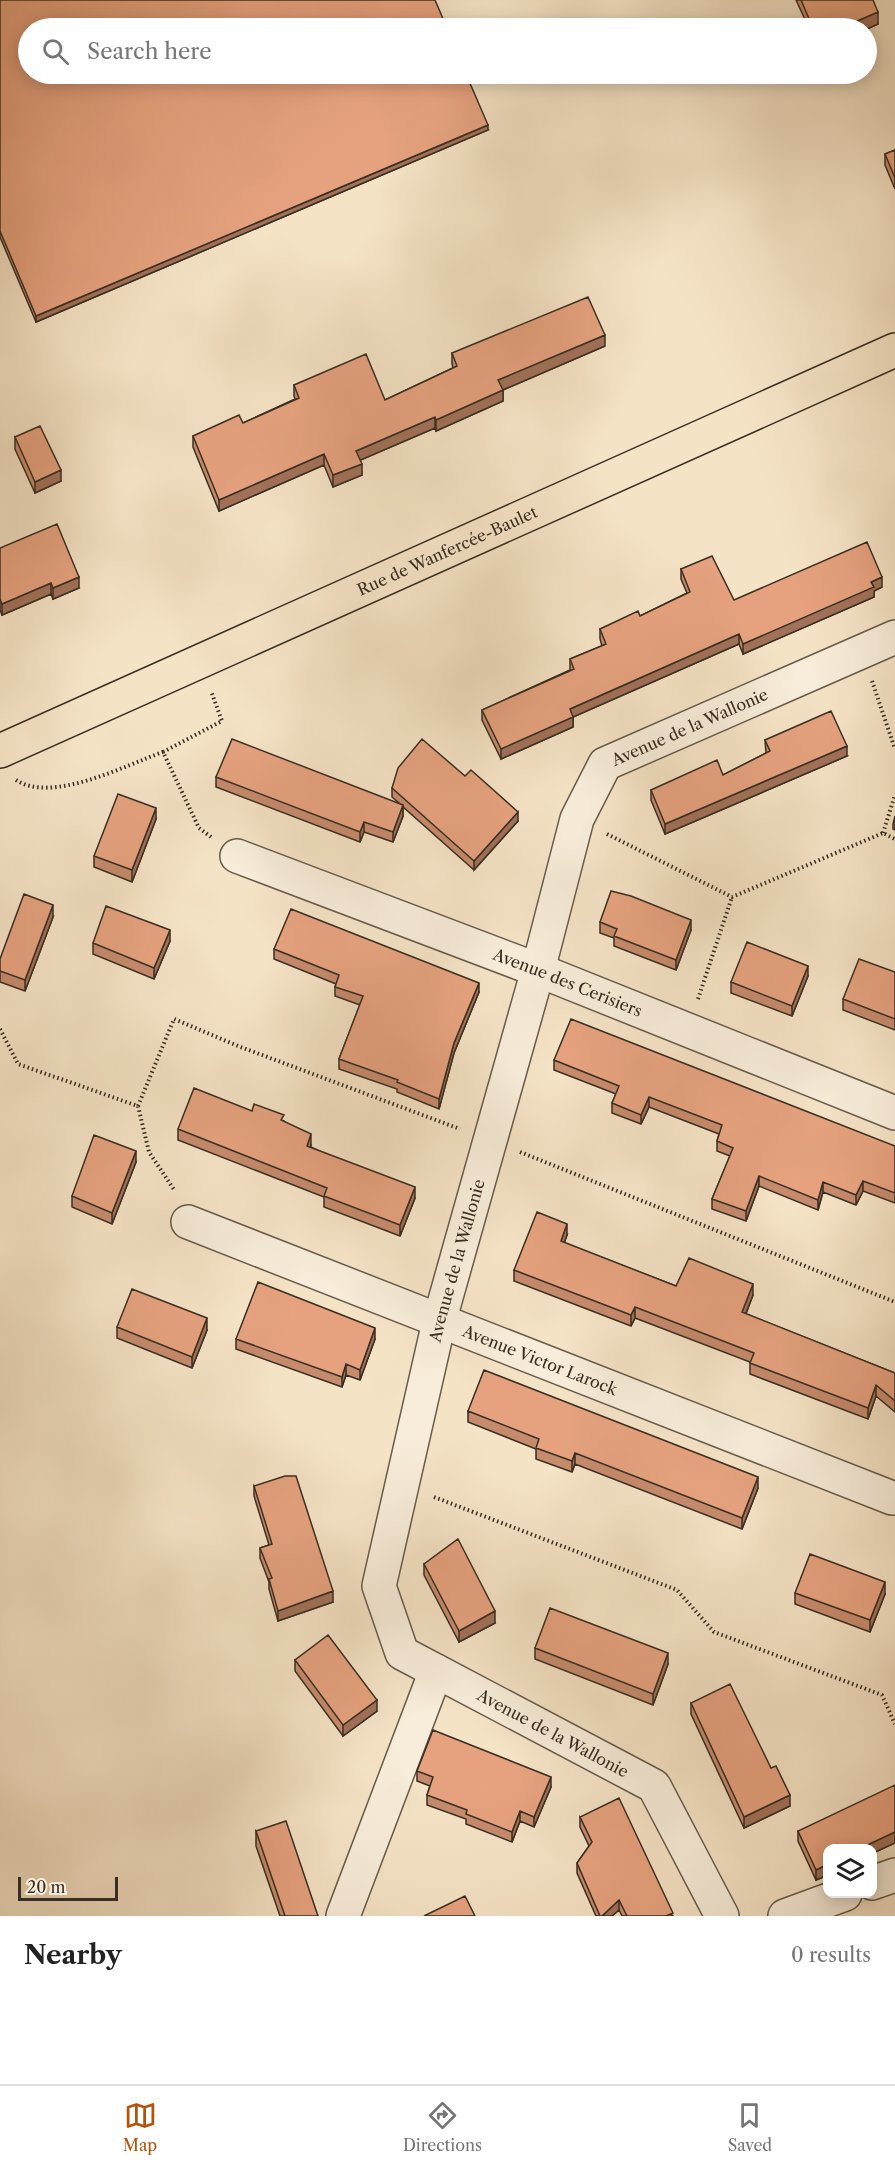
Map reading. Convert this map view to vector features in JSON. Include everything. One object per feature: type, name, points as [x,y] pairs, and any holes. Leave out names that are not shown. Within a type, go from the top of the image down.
[{"type":"main road","name":"Rue de Wanfercée-Baulet","points":[[4,763],[200,661],[895,350]]},
{"type":"street","name":"Avenue de la Wallonie","points":[[722,1916],[654,1786],[402,1653],[379,1586],[439,1322],[538,970],[577,819],[605,764],[895,637]]},
{"type":"street","name":"Avenue des Cerisiers","points":[[237,856],[538,970],[895,1113]]},
{"type":"street","name":"Avenue Victor Larock","points":[[188,1222],[892,1498]]},
{"type":"street","points":[[343,1916],[436,1671]]},
{"type":"street","points":[[877,1882],[895,1875]]},
{"type":"street","points":[[785,1916],[832,1898]]},
{"type":"path","points":[[862,652],[895,749]]},
{"type":"path","points":[[4,763],[22,785],[62,788],[163,752],[222,720],[200,661]]},
{"type":"path","points":[[163,752],[199,828],[237,856]]},
{"type":"path","points":[[687,1029],[732,897],[883,833],[895,795]]},
{"type":"path","points":[[577,819],[732,897]]},
{"type":"path","points":[[883,833],[895,839]]},
{"type":"path","points":[[188,1222],[175,1191],[149,1152],[138,1106],[174,1019],[238,1046],[490,1140],[895,1302]]},
{"type":"path","points":[[0,1029],[18,1064],[138,1106]]},
{"type":"path","points":[[402,1485],[676,1590],[714,1632],[882,1695],[895,1724]]},
{"type":"building","points":[[0,0],[435,0],[443,18],[18,18],[18,84],[470,84],[488,125],[36,316],[0,231]]},
{"type":"building","points":[[801,0],[873,0],[878,12],[864,18],[809,18]]},
{"type":"building","points":[[895,150],[895,178],[885,154]]},
{"type":"building","points":[[588,297],[605,335],[498,380],[503,390],[436,420],[435,417],[356,451],[362,464],[333,475],[324,454],[219,500],[193,436],[239,415],[243,423],[299,398],[294,385],[366,354],[385,400],[457,366],[452,353]]},
{"type":"building","points":[[40,426],[61,470],[35,482],[15,437]]},
{"type":"building","points":[[57,524],[79,577],[53,588],[51,583],[2,604],[0,599],[0,548]]},
{"type":"building","points":[[867,542],[882,577],[871,582],[874,587],[743,644],[739,634],[570,709],[573,717],[501,749],[482,710],[574,669],[570,659],[606,644],[600,629],[638,611],[640,616],[690,592],[681,569],[712,556],[734,600]]},
{"type":"building","points":[[831,711],[847,746],[665,824],[651,790],[717,760],[723,775],[770,751],[765,740]]},
{"type":"building","points":[[232,739],[403,805],[393,832],[364,822],[360,832],[216,777]]},
{"type":"building","points":[[422,739],[465,776],[471,770],[518,812],[474,861],[392,788],[398,768]]},
{"type":"building","points":[[118,794],[156,808],[132,870],[94,856]]},
{"type":"building","points":[[611,891],[631,896],[691,920],[676,960],[614,936],[617,929],[600,922]]},
{"type":"building","points":[[24,894],[53,905],[25,980],[0,971],[0,959]]},
{"type":"building","points":[[106,906],[170,930],[154,968],[93,943]]},
{"type":"building","points":[[291,909],[479,983],[454,1043],[439,1099],[397,1082],[398,1080],[339,1059],[363,996],[335,987],[339,975],[274,949]]},
{"type":"building","points":[[747,942],[808,966],[792,1006],[731,982]]},
{"type":"building","points":[[859,959],[895,972],[895,1019],[843,999]]},
{"type":"building","points":[[571,1019],[895,1146],[895,1193],[863,1181],[856,1195],[823,1182],[818,1200],[759,1176],[746,1211],[712,1199],[733,1148],[717,1141],[722,1125],[649,1097],[641,1115],[612,1103],[619,1086],[554,1060]]},
{"type":"building","points":[[194,1088],[252,1111],[254,1104],[284,1115],[281,1120],[311,1134],[307,1146],[415,1187],[400,1225],[324,1196],[327,1188],[178,1129]]},
{"type":"building","points":[[94,1135],[136,1151],[112,1213],[72,1196]]},
{"type":"building","points":[[537,1212],[567,1224],[561,1241],[676,1286],[689,1258],[753,1284],[742,1312],[895,1373],[895,1401],[876,1385],[868,1408],[750,1363],[754,1353],[635,1307],[631,1315],[514,1270]]},
{"type":"building","points":[[258,1282],[375,1328],[360,1370],[346,1364],[342,1377],[236,1339]]},
{"type":"building","points":[[132,1289],[207,1318],[192,1357],[117,1327]]},
{"type":"building","points":[[484,1370],[758,1477],[742,1518],[575,1453],[572,1461],[536,1448],[539,1439],[468,1411]]},
{"type":"building","points":[[285,1476],[296,1476],[333,1591],[278,1611],[269,1579],[272,1578],[260,1548],[272,1544],[254,1486]]},
{"type":"building","points":[[458,1539],[495,1611],[459,1631],[424,1564]]},
{"type":"building","points":[[810,1554],[885,1582],[870,1620],[795,1593]]},
{"type":"building","points":[[550,1608],[668,1653],[653,1694],[535,1648]]},
{"type":"building","points":[[328,1635],[377,1700],[343,1725],[295,1660]]},
{"type":"building","points":[[730,1684],[771,1768],[776,1766],[790,1795],[744,1817],[691,1703]]},
{"type":"building","points":[[433,1730],[551,1777],[534,1817],[520,1811],[512,1832],[466,1814],[467,1810],[427,1795],[433,1777],[417,1771]]},
{"type":"building","points":[[895,1785],[895,1832],[870,1844],[823,1844],[823,1866],[816,1870],[798,1831]]},
{"type":"building","points":[[619,1798],[673,1913],[666,1916],[627,1916],[619,1900],[600,1916],[577,1863],[592,1842],[580,1817]]},
{"type":"building","points":[[286,1821],[318,1916],[285,1916],[256,1831]]},
{"type":"building","points":[[465,1896],[475,1916],[424,1916]]}]
